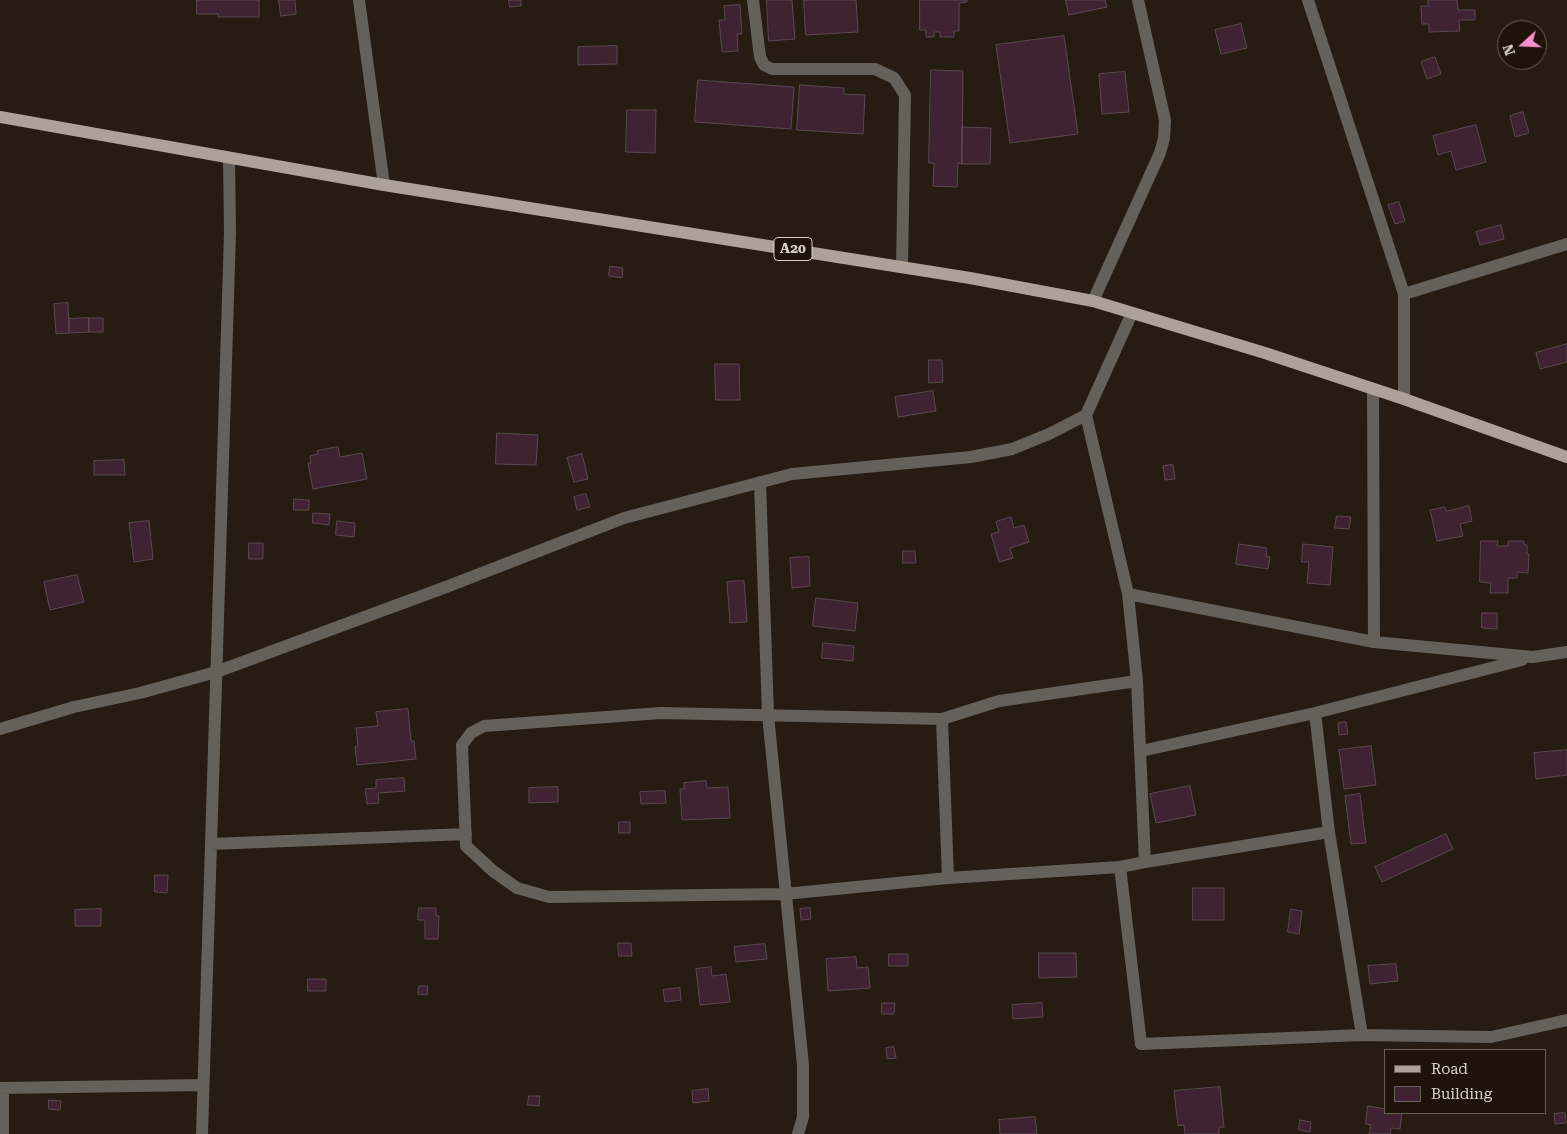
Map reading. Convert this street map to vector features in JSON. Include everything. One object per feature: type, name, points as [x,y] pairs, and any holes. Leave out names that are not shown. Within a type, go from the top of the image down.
[{"type":"main road","name":"A20","points":[[0,117],[384,185],[1020,286],[1093,301],[1373,389],[1567,458]]},
{"type":"street","points":[[359,0],[384,185]]},
{"type":"street","points":[[752,0],[760,57],[764,65],[772,69],[875,69],[894,78],[905,95],[902,267]]},
{"type":"street","points":[[1093,301],[1160,153],[1164,138],[1165,120],[1138,0]]},
{"type":"street","points":[[1308,0],[1404,294],[1404,400]]},
{"type":"street","points":[[202,1134],[230,233],[229,158]]},
{"type":"street","points":[[1404,294],[1567,244]]},
{"type":"street","points":[[1132,313],[1086,415],[1128,594],[1137,681],[1144,862]]},
{"type":"street","points":[[1373,389],[1374,642]]},
{"type":"street","points":[[0,729],[216,672],[446,587],[624,518],[792,474],[971,457],[1012,449],[1049,434],[1086,415]]},
{"type":"street","points":[[760,482],[768,715],[803,1065],[803,1117],[798,1134]]},
{"type":"street","points":[[1128,594],[1374,642],[1533,657]]},
{"type":"street","points":[[1141,751],[1315,713],[1533,657],[1567,652]]},
{"type":"street","points":[[1137,681],[999,701],[942,719],[661,713],[484,726],[471,733],[462,745],[466,846],[493,871],[517,888],[549,897],[785,894],[948,878],[1120,867],[1330,832]]},
{"type":"street","points":[[1315,713],[1330,832],[1362,1035]]},
{"type":"street","points":[[942,719],[948,878]]},
{"type":"street","points":[[211,844],[466,834]]},
{"type":"street","points":[[1120,867],[1141,1044],[1362,1035],[1491,1036],[1567,1020]]},
{"type":"street","points":[[3,1134],[2,1088],[203,1085]]},
{"type":"building","points":[[197,0],[259,0],[259,17],[218,17],[218,14],[197,14]]},
{"type":"building","points":[[279,0],[295,0],[296,14],[281,16]]},
{"type":"building","points":[[509,0],[521,0],[521,6],[510,7]]},
{"type":"building","points":[[767,0],[792,0],[795,39],[769,41]]},
{"type":"building","points":[[804,0],[856,0],[858,32],[806,35]]},
{"type":"building","points":[[920,0],[967,0],[967,2],[959,3],[959,31],[954,31],[954,37],[940,37],[940,32],[934,32],[934,37],[926,37],[926,30],[920,30]]},
{"type":"building","points":[[1066,0],[1105,0],[1107,7],[1069,15]]},
{"type":"building","points":[[1428,0],[1457,0],[1458,10],[1475,10],[1475,20],[1459,20],[1460,31],[1429,32],[1429,24],[1422,24],[1421,6],[1428,6]]},
{"type":"building","points":[[740,5],[742,34],[737,34],[738,51],[722,52],[719,20],[725,20],[724,6]]},
{"type":"building","points":[[1241,24],[1247,48],[1221,54],[1215,30]]},
{"type":"building","points":[[1064,36],[1078,134],[1010,143],[996,45]]},
{"type":"building","points":[[617,46],[617,64],[578,65],[578,47]]},
{"type":"building","points":[[1435,57],[1441,74],[1427,79],[1421,62]]},
{"type":"building","points":[[931,70],[963,71],[962,164],[958,163],[957,187],[933,186],[934,163],[929,163]]},
{"type":"building","points":[[1125,72],[1129,112],[1102,114],[1099,74]]},
{"type":"building","points":[[698,80],[794,87],[791,129],[695,122]]},
{"type":"building","points":[[800,85],[844,88],[844,94],[865,95],[863,134],[797,130]]},
{"type":"building","points":[[627,110],[656,110],[655,153],[626,152]]},
{"type":"building","points":[[1523,112],[1529,133],[1515,137],[1510,116]]},
{"type":"building","points":[[1476,125],[1486,162],[1456,170],[1451,151],[1438,155],[1433,136]]},
{"type":"building","points":[[962,127],[991,128],[990,164],[962,164]]},
{"type":"building","points":[[1399,202],[1405,221],[1395,224],[1388,205]]},
{"type":"building","points":[[1501,225],[1504,239],[1480,245],[1476,232]]},
{"type":"building","points":[[610,266],[623,268],[622,278],[609,276]]},
{"type":"building","points":[[68,303],[69,333],[56,334],[54,304]]},
{"type":"building","points":[[89,318],[89,332],[69,333],[69,319]]},
{"type":"building","points":[[89,318],[103,318],[103,332],[89,332]]},
{"type":"building","points":[[1567,344],[1567,362],[1540,369],[1536,353]]},
{"type":"building","points":[[929,360],[942,360],[943,382],[929,383]]},
{"type":"building","points":[[715,364],[739,364],[740,400],[716,400]]},
{"type":"building","points":[[933,391],[936,411],[898,417],[895,397]]},
{"type":"building","points":[[497,433],[538,435],[536,465],[496,464]]},
{"type":"building","points":[[338,447],[340,457],[362,453],[367,479],[313,489],[308,463],[311,463],[310,456],[318,454],[317,451]]},
{"type":"building","points":[[582,454],[588,479],[574,482],[567,458]]},
{"type":"building","points":[[124,460],[125,475],[94,475],[94,461]]},
{"type":"building","points":[[1173,465],[1175,479],[1165,480],[1163,466]]},
{"type":"building","points":[[586,494],[590,507],[577,510],[574,497]]},
{"type":"building","points":[[294,499],[309,500],[309,510],[294,510]]},
{"type":"building","points":[[1469,506],[1472,521],[1460,524],[1463,536],[1437,541],[1430,510],[1445,507],[1446,511]]},
{"type":"building","points":[[313,513],[330,514],[329,525],[313,523]]},
{"type":"building","points":[[1337,516],[1351,517],[1349,529],[1335,528]]},
{"type":"building","points":[[1011,517],[1014,528],[1024,525],[1029,542],[1010,548],[1013,558],[999,562],[991,534],[999,532],[996,522]]},
{"type":"building","points":[[149,521],[153,559],[134,562],[129,523]]},
{"type":"building","points":[[337,521],[355,523],[354,537],[336,535]]},
{"type":"building","points":[[1481,541],[1498,541],[1497,546],[1508,546],[1508,541],[1524,541],[1524,545],[1527,545],[1527,554],[1529,554],[1528,573],[1517,572],[1517,578],[1508,578],[1508,593],[1490,593],[1491,583],[1480,582]]},
{"type":"building","points":[[249,543],[263,543],[263,559],[249,559]]},
{"type":"building","points":[[1239,544],[1267,548],[1266,556],[1270,557],[1268,569],[1236,564]]},
{"type":"building","points":[[1303,544],[1333,547],[1330,585],[1307,583],[1309,562],[1302,562]]},
{"type":"building","points":[[903,551],[915,551],[916,563],[903,563]]},
{"type":"building","points":[[809,557],[810,586],[792,588],[790,558]]},
{"type":"building","points":[[77,575],[84,602],[50,610],[44,582]]},
{"type":"building","points":[[744,581],[747,622],[730,623],[727,582]]},
{"type":"building","points":[[816,598],[858,603],[855,631],[813,626]]},
{"type":"building","points":[[1482,613],[1497,613],[1497,629],[1482,628]]},
{"type":"building","points":[[823,643],[854,646],[853,661],[822,658]]},
{"type":"building","points":[[408,709],[411,741],[414,741],[416,759],[357,765],[355,747],[358,746],[356,728],[378,726],[376,712]]},
{"type":"building","points":[[1346,722],[1348,734],[1339,735],[1338,723]]},
{"type":"building","points":[[1371,746],[1376,785],[1344,789],[1339,750]]},
{"type":"building","points":[[1567,750],[1567,775],[1536,779],[1534,753]]},
{"type":"building","points":[[404,778],[405,791],[378,793],[379,803],[367,804],[365,789],[376,788],[376,780]]},
{"type":"building","points":[[706,781],[707,788],[728,787],[730,818],[682,820],[680,789],[684,789],[684,783]]},
{"type":"building","points":[[1190,786],[1196,815],[1156,823],[1150,794]]},
{"type":"building","points":[[558,787],[558,802],[529,803],[529,788]]},
{"type":"building","points":[[665,791],[666,803],[641,804],[640,792]]},
{"type":"building","points":[[1360,794],[1366,843],[1351,844],[1345,796]]},
{"type":"building","points":[[619,822],[630,822],[630,833],[619,833]]},
{"type":"building","points":[[1446,834],[1453,849],[1382,882],[1375,867]]},
{"type":"building","points":[[155,875],[168,875],[167,893],[155,892]]},
{"type":"building","points":[[1193,888],[1224,888],[1224,920],[1193,920]]},
{"type":"building","points":[[419,908],[436,908],[436,916],[439,916],[438,939],[425,939],[425,920],[418,920]]},
{"type":"building","points":[[810,908],[811,919],[801,920],[800,909]]},
{"type":"building","points":[[101,909],[101,926],[75,926],[75,910]]},
{"type":"building","points":[[1291,909],[1302,911],[1299,934],[1288,932]]},
{"type":"building","points":[[618,943],[631,943],[632,956],[619,956]]},
{"type":"building","points":[[765,944],[767,959],[736,962],[734,947]]},
{"type":"building","points":[[1039,953],[1076,953],[1077,977],[1039,978]]},
{"type":"building","points":[[889,954],[908,954],[908,966],[889,966]]},
{"type":"building","points":[[856,957],[857,968],[868,967],[870,988],[828,991],[826,959]]},
{"type":"building","points":[[1396,964],[1398,981],[1370,984],[1368,966]]},
{"type":"building","points":[[711,967],[712,976],[726,974],[730,1002],[700,1005],[696,969]]},
{"type":"building","points":[[308,979],[326,979],[326,991],[308,991]]},
{"type":"building","points":[[419,986],[428,986],[427,995],[418,994]]},
{"type":"building","points":[[680,988],[681,1000],[665,1002],[663,990]]},
{"type":"building","points":[[882,1003],[895,1003],[894,1014],[882,1014]]},
{"type":"building","points":[[1042,1003],[1043,1017],[1013,1019],[1012,1005]]},
{"type":"building","points":[[894,1047],[896,1058],[887,1059],[886,1048]]},
{"type":"building","points":[[1220,1087],[1224,1127],[1219,1127],[1219,1134],[1185,1134],[1184,1125],[1178,1126],[1174,1091]]},
{"type":"building","points":[[708,1089],[709,1101],[693,1103],[692,1091]]},
{"type":"building","points":[[529,1096],[540,1096],[539,1106],[528,1105]]},
{"type":"building","points":[[49,1100],[61,1101],[60,1110],[49,1109]]},
{"type":"building","points":[[1368,1106],[1384,1109],[1384,1114],[1402,1114],[1400,1129],[1391,1128],[1390,1134],[1369,1134],[1371,1125],[1366,1124]]},
{"type":"building","points":[[1565,1113],[1566,1123],[1555,1124],[1554,1114]]},
{"type":"building","points":[[1035,1117],[1037,1134],[1000,1134],[999,1120]]},
{"type":"building","points":[[1300,1120],[1311,1122],[1310,1132],[1299,1130]]}]
